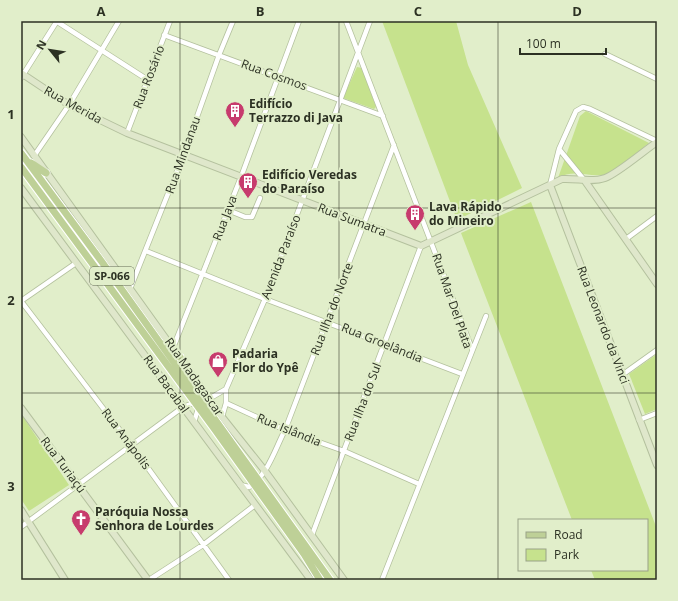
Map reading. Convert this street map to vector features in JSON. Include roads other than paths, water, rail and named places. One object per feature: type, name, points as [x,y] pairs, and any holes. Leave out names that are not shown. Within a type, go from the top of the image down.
[{"type":"main road","name":"SP-066","points":[[21,152],[102,262],[159,343],[198,404]]},
{"type":"main road","points":[[26,159],[46,173]]},
{"type":"main road","name":"SP-066","points":[[21,167],[330,580]]},
{"type":"main road","points":[[159,343],[180,357]]},
{"type":"main road","name":"SP-066","points":[[256,482],[320,580]]},
{"type":"street","points":[[22,75],[57,21],[148,80]]},
{"type":"street","points":[[34,156],[69,105],[119,21]]},
{"type":"street","name":"Rua Rosário","points":[[127,133],[170,21]]},
{"type":"street","name":"Rua Mindanau","points":[[130,289],[183,156],[219,55],[233,21]]},
{"type":"street","name":"Rua Java","points":[[174,348],[241,177],[299,21]]},
{"type":"street","name":"Rua Mar Del Plata","points":[[346,21],[472,349],[382,580]]},
{"type":"street","name":"Avenida Paraíso","points":[[222,417],[226,403],[226,389],[265,299],[370,21]]},
{"type":"street","name":"Rua Cosmos","points":[[164,35],[279,76],[383,116]]},
{"type":"street","points":[[605,54],[657,79]]},
{"type":"street","name":"Rua Merida","points":[[22,75],[69,105],[127,133]]},
{"type":"street","points":[[650,76],[657,75]]},
{"type":"street","points":[[422,246],[431,241],[550,185],[562,179],[574,178],[585,181],[606,178],[657,142],[583,107],[576,111],[559,149],[550,185]]},
{"type":"street","name":"Rua Sumatra","points":[[127,133],[183,156],[422,246]]},
{"type":"street","name":"Rua Madagascar","points":[[21,137],[174,348],[222,417],[265,471],[344,580]]},
{"type":"street","name":"Rua Ilha do Norte","points":[[256,482],[265,471],[284,430],[394,145]]},
{"type":"street","points":[[559,149],[585,181],[657,284]]},
{"type":"street","name":"Rua Leonardo da Vinci","points":[[550,185],[657,465]]},
{"type":"street","name":"Rua Bacabal","points":[[21,188],[311,580]]},
{"type":"street","points":[[228,210],[245,217],[252,217],[260,198]]},
{"type":"street","points":[[626,239],[657,216]]},
{"type":"street","name":"Rua Ilha do Sul","points":[[312,535],[422,246]]},
{"type":"street","name":"Rua Groelândia","points":[[146,251],[203,275],[327,321],[384,345],[462,374]]},
{"type":"street","points":[[21,301],[76,263]]},
{"type":"street","name":"Rua Anápolis","points":[[21,301],[132,446],[229,580]]},
{"type":"street","points":[[472,349],[486,316]]},
{"type":"street","points":[[622,374],[657,350]]},
{"type":"street","points":[[21,526],[132,446],[183,407],[198,404],[226,389]]},
{"type":"street","name":"Rua Islândia","points":[[226,403],[284,430],[344,451],[419,484]]},
{"type":"street","points":[[194,422],[198,404]]},
{"type":"street","name":"Rua Turiaçú","points":[[21,408],[149,580]]},
{"type":"street","points":[[639,420],[657,413]]},
{"type":"street","points":[[240,485],[249,487],[256,482]]},
{"type":"street","points":[[149,580],[203,545],[255,505]]},
{"type":"street","points":[[21,510],[62,579]]},
{"type":"place","name":"Edifício Terrazzo di Java","points":[[235,128]]},
{"type":"place","name":"Edifício Veredas do Paraíso","points":[[248,199]]},
{"type":"place","name":"Lava Rápido do Mineiro","points":[[415,231]]},
{"type":"place","name":"Padaria Flor do Ypê","points":[[218,378]]},
{"type":"place","name":"Paróquia Nossa Senhora de Lourdes","points":[[81,536]]}]
